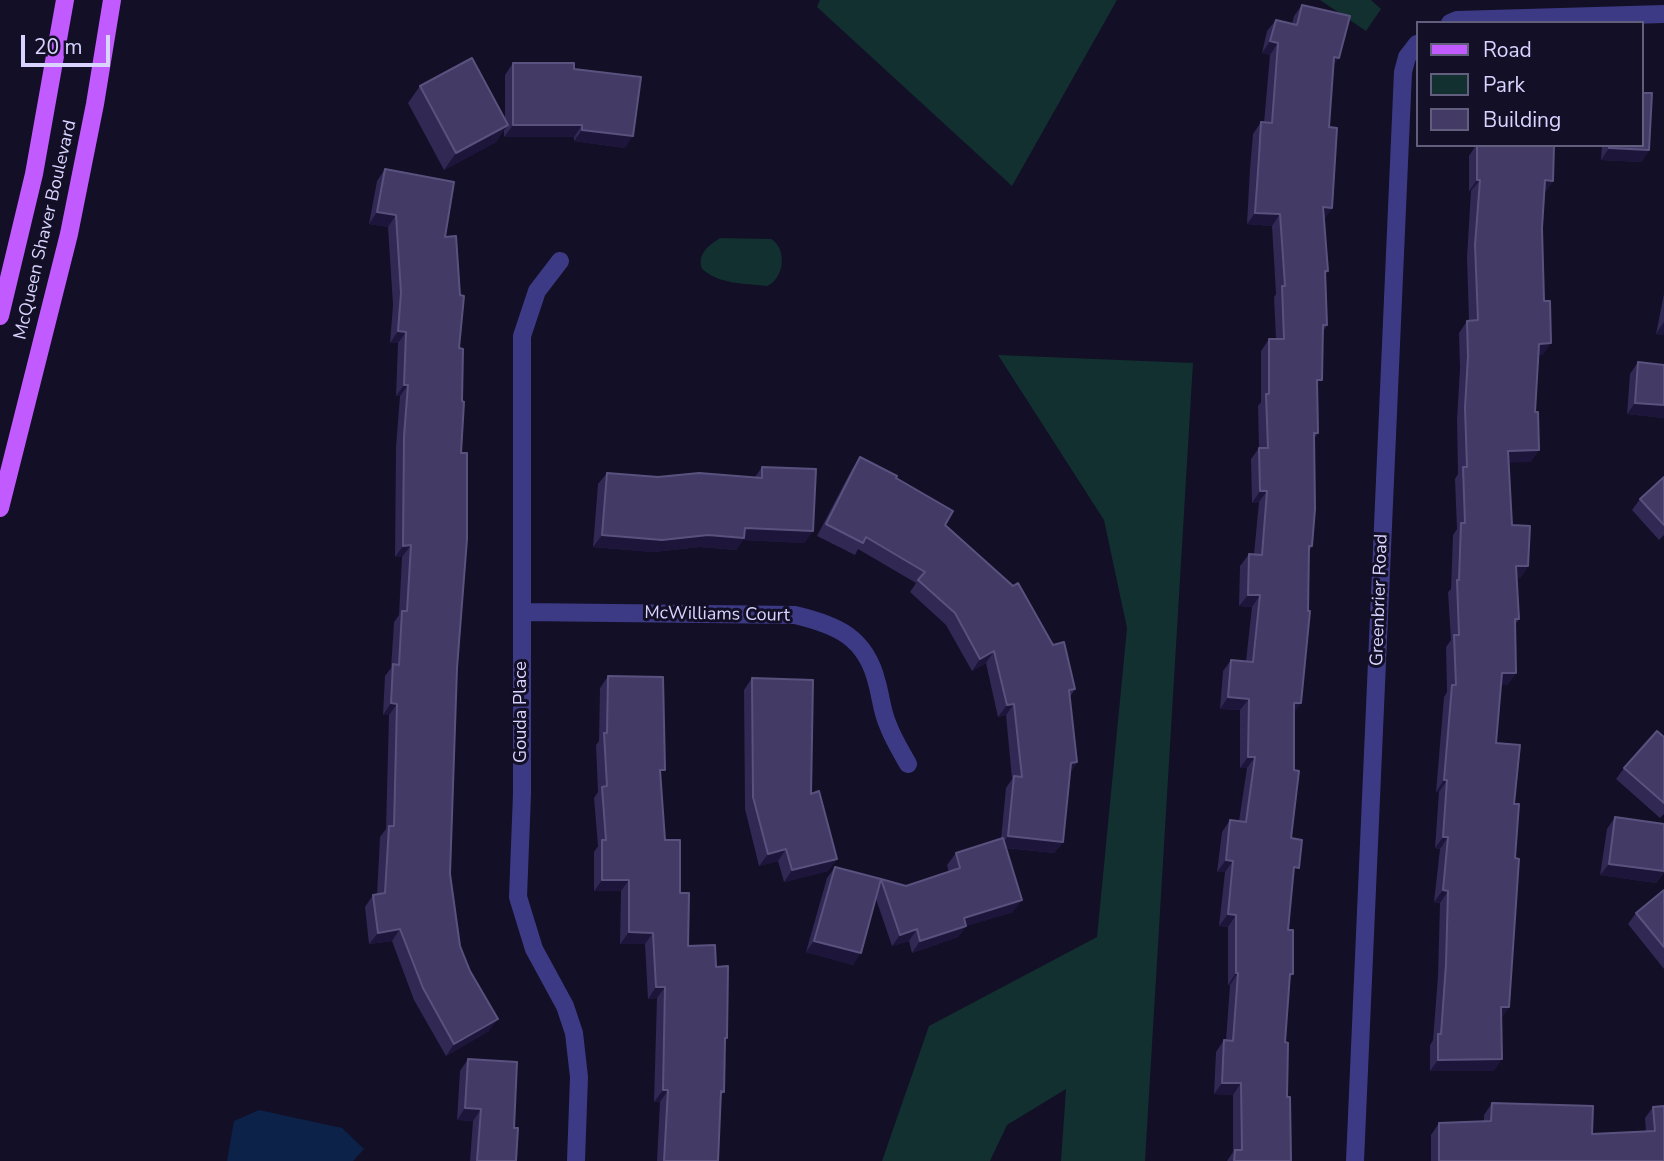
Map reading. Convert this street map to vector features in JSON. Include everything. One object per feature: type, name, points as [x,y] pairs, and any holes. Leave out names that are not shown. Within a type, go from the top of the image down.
[{"type":"main road","name":"McQueen Shaver Boulevard","points":[[0,316],[34,174],[65,0]]},
{"type":"main road","name":"McQueen Shaver Boulevard","points":[[0,508],[69,233],[95,104],[112,0]]},
{"type":"street","points":[[1455,21],[1664,14]]},
{"type":"street","name":"Greenbrier Road","points":[[1355,1161],[1403,72],[1407,57],[1416,45]]},
{"type":"street","name":"Gouda Place","points":[[560,261],[537,291],[522,336],[522,794],[518,897],[534,949],[565,1006],[574,1033],[579,1077],[576,1161]]},
{"type":"street","name":"McWilliams Court","points":[[522,612],[795,615],[826,622],[849,637],[866,653],[876,679],[887,724],[908,764]]},
{"type":"green space","points":[[820,0],[1117,0],[1012,186],[817,7]]},
{"type":"green space","points":[[1320,0],[1371,0],[1381,9],[1366,31]]},
{"type":"green space","points":[[720,238],[771,239],[782,256],[777,277],[767,286],[733,282],[709,274],[702,269],[702,255]]},
{"type":"green space","points":[[998,355],[1193,363],[1145,1161],[1061,1161],[1066,1089],[1007,1125],[990,1161],[882,1161],[929,1026],[1097,937],[1127,628],[1104,520]]},
{"type":"water","points":[[259,1110],[342,1128],[364,1149],[353,1161],[227,1161],[234,1121]]},
{"type":"building","points":[[1302,5],[1350,16],[1339,58],[1334,57],[1329,127],[1337,128],[1332,208],[1323,207],[1328,271],[1325,271],[1327,325],[1323,325],[1322,380],[1317,380],[1318,433],[1314,433],[1315,509],[1312,546],[1309,546],[1310,611],[1301,703],[1294,703],[1294,770],[1299,771],[1291,838],[1302,840],[1299,868],[1294,867],[1288,930],[1293,930],[1293,974],[1290,974],[1285,1042],[1288,1043],[1287,1097],[1290,1097],[1291,1161],[1234,1161],[1235,1150],[1242,1150],[1241,1083],[1222,1083],[1224,1040],[1233,1041],[1238,973],[1236,915],[1228,914],[1233,861],[1226,860],[1230,820],[1246,822],[1255,757],[1248,757],[1249,699],[1228,697],[1231,660],[1253,662],[1260,595],[1248,595],[1249,554],[1262,555],[1267,491],[1260,491],[1259,448],[1268,448],[1266,394],[1269,394],[1269,339],[1284,339],[1282,286],[1285,286],[1280,214],[1255,213],[1261,122],[1272,123],[1278,43],[1270,41],[1276,20],[1297,25]]},
{"type":"building","points":[[472,58],[508,125],[456,153],[420,86]]},
{"type":"building","points":[[513,63],[574,63],[574,69],[641,77],[633,136],[582,130],[582,125],[513,125]]},
{"type":"building","points":[[1643,93],[1652,93],[1649,150],[1609,148],[1643,147]]},
{"type":"building","points":[[1477,147],[1554,147],[1553,181],[1545,180],[1542,228],[1544,301],[1550,301],[1551,343],[1539,344],[1535,412],[1538,412],[1539,450],[1508,451],[1512,525],[1530,526],[1528,566],[1516,566],[1519,619],[1515,619],[1516,673],[1502,673],[1496,743],[1520,745],[1514,804],[1519,804],[1515,858],[1519,859],[1509,1007],[1501,1007],[1502,1059],[1438,1060],[1438,1034],[1441,1034],[1446,964],[1448,891],[1443,890],[1448,837],[1443,837],[1447,780],[1444,780],[1452,685],[1456,685],[1454,635],[1459,635],[1457,580],[1461,523],[1465,523],[1463,467],[1467,467],[1467,321],[1478,320],[1475,245],[1480,180],[1477,180]]},
{"type":"building","points":[[385,169],[454,182],[445,237],[456,236],[460,295],[464,296],[459,348],[463,349],[461,453],[467,453],[467,539],[457,668],[450,874],[460,946],[470,971],[498,1019],[454,1044],[423,988],[400,929],[378,933],[373,895],[385,893],[389,826],[394,826],[397,704],[391,703],[393,664],[399,665],[402,611],[407,611],[411,545],[403,546],[404,436],[408,385],[404,385],[406,332],[398,331],[401,293],[396,215],[377,212]]},
{"type":"building","points":[[1638,362],[1664,365],[1664,405],[1635,403]]},
{"type":"building","points":[[860,457],[897,476],[896,478],[953,511],[945,525],[1013,586],[1018,583],[1053,645],[1064,642],[1075,689],[1069,690],[1077,762],[1071,763],[1063,842],[1008,836],[1014,776],[1022,777],[1014,704],[1007,705],[994,651],[980,659],[955,613],[918,580],[925,572],[866,537],[863,543],[826,524]]},
{"type":"building","points":[[762,467],[816,469],[813,531],[745,528],[744,538],[708,535],[662,540],[602,535],[607,473],[658,477],[699,473],[762,478]]},
{"type":"building","points":[[1664,477],[1664,525],[1640,499]]},
{"type":"building","points":[[608,676],[663,677],[665,770],[660,770],[665,840],[680,840],[680,893],[689,893],[688,946],[715,945],[716,967],[728,966],[727,1038],[724,1092],[721,1091],[718,1161],[664,1161],[668,1090],[663,1090],[665,987],[656,987],[653,933],[629,932],[629,880],[602,880],[602,840],[606,840],[602,787],[607,786],[604,733],[607,733]]},
{"type":"building","points":[[752,678],[813,680],[811,794],[819,791],[837,859],[792,870],[786,849],[768,854],[753,797]]},
{"type":"building","points":[[1657,731],[1664,737],[1664,803],[1624,768]]},
{"type":"building","points":[[1615,817],[1664,824],[1664,871],[1609,864]]},
{"type":"building","points":[[1003,838],[1022,900],[964,918],[966,926],[920,941],[917,929],[900,935],[881,879],[906,886],[960,868],[956,853]]},
{"type":"building","points":[[835,867],[881,879],[861,953],[814,941]]},
{"type":"building","points":[[1664,890],[1664,947],[1636,913]]},
{"type":"building","points":[[468,1059],[517,1062],[514,1128],[518,1128],[516,1161],[477,1161],[481,1109],[465,1108]]},
{"type":"building","points":[[1492,1103],[1593,1106],[1592,1134],[1655,1131],[1653,1107],[1664,1106],[1664,1161],[1439,1161],[1439,1123],[1491,1121]]}]
